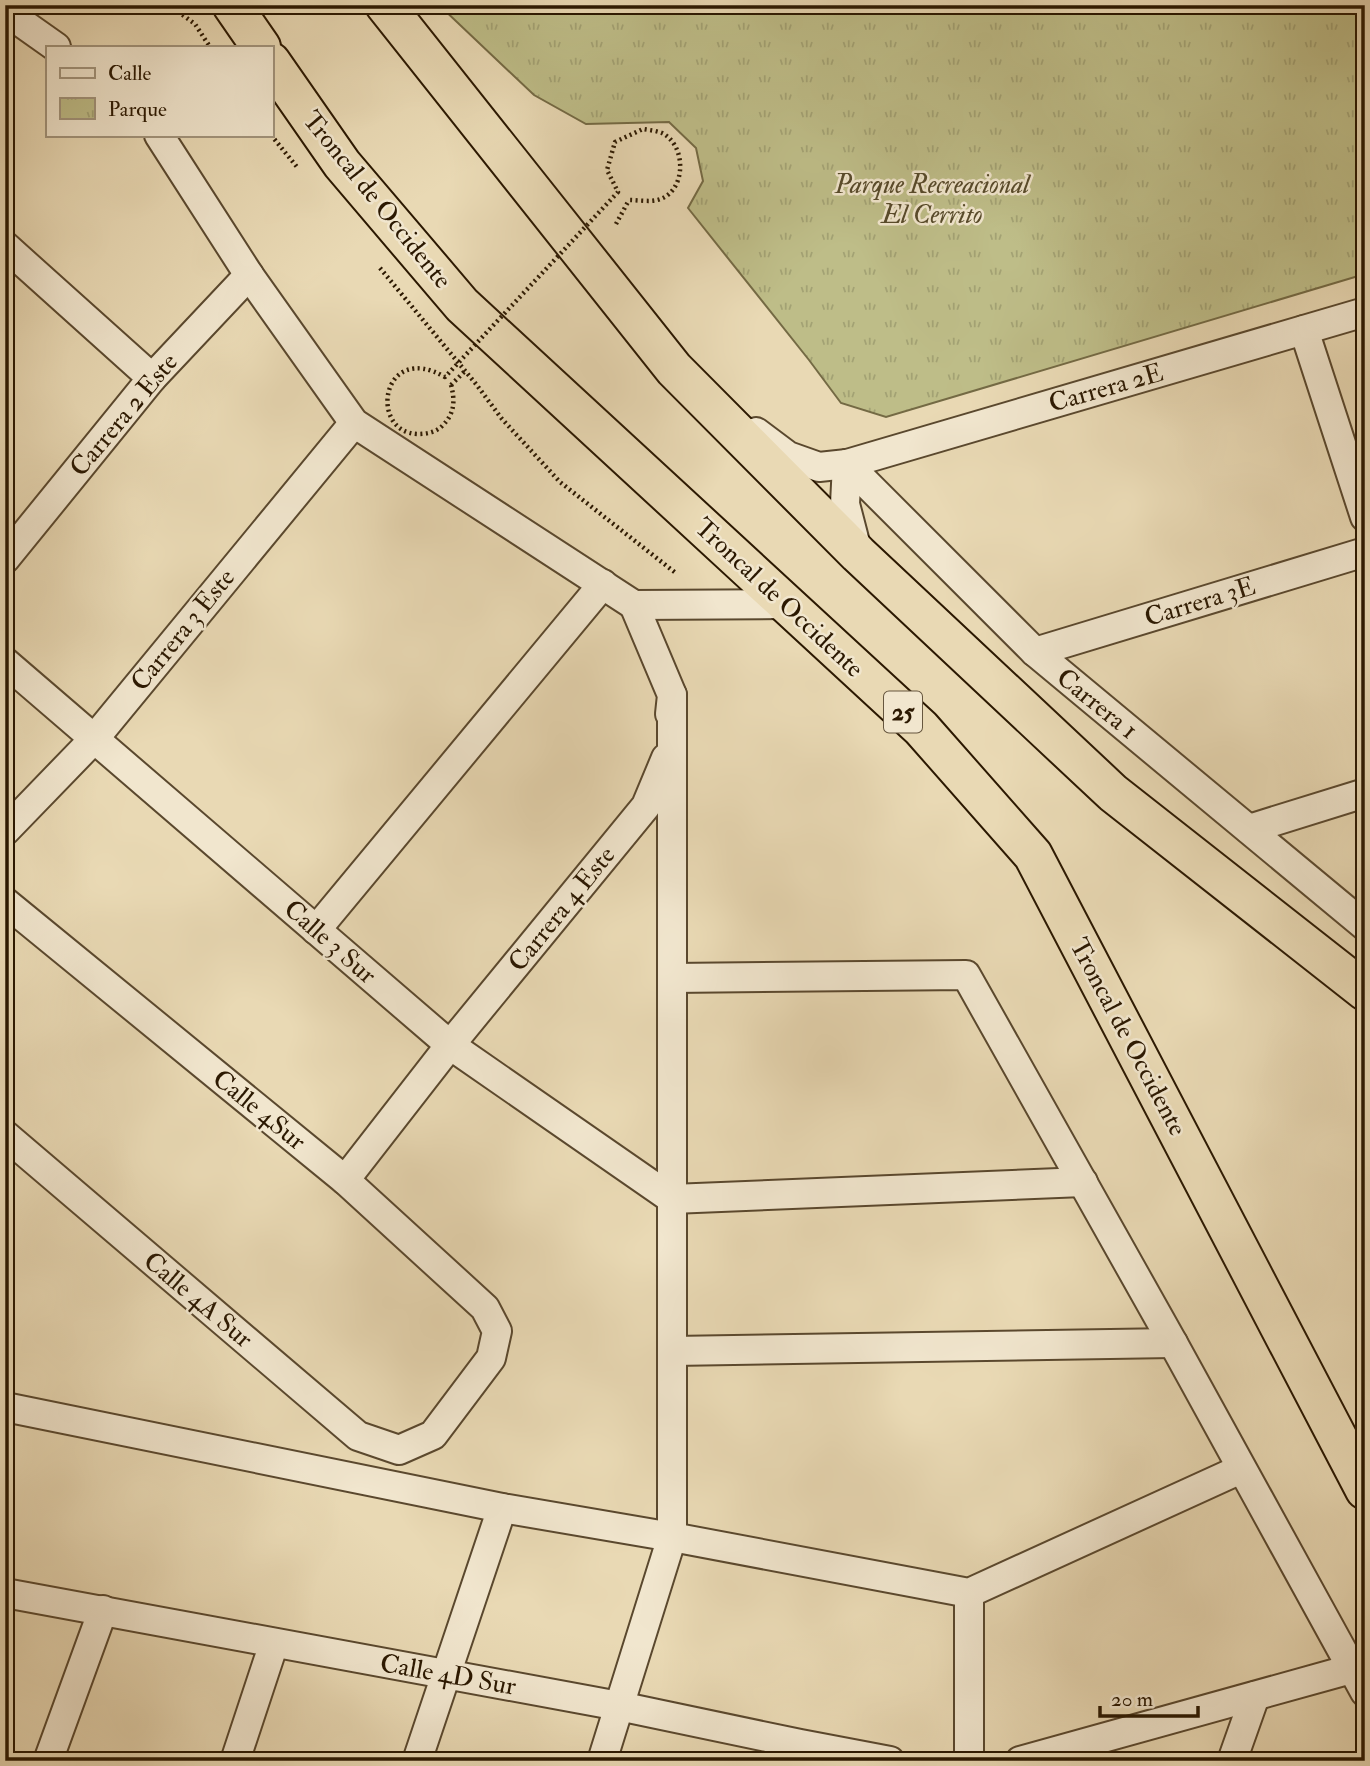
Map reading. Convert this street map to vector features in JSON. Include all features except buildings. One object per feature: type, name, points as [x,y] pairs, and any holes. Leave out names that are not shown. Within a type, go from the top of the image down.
[{"type":"highway","points":[[232,5],[260,46]]},
{"type":"highway","points":[[385,5],[674,369],[858,554],[1113,793],[1365,991]]},
{"type":"highway","name":"Troncal de Occidente","points":[[273,65],[342,164],[462,305],[921,728],[1033,855],[1365,1490]]},
{"type":"street","points":[[5,11],[55,46]]},
{"type":"street","points":[[160,136],[249,275],[354,423],[634,604],[785,604]]},
{"type":"street","points":[[5,247],[152,378]]},
{"type":"street","name":"Carrera 2 Este","points":[[5,559],[152,378],[249,275]]},
{"type":"street","name":"Carrera 2E","points":[[674,369],[788,456],[819,467],[847,464],[1365,312]]},
{"type":"street","points":[[1304,330],[1365,517]]},
{"type":"street","name":"Carrera 3 Este","points":[[5,831],[94,739],[354,423]]},
{"type":"street","points":[[847,464],[845,504],[858,554]]},
{"type":"street","name":"Carrera 1","points":[[847,464],[1035,652],[1365,926]]},
{"type":"street","name":"Carrera 3E","points":[[1035,652],[1365,552]]},
{"type":"street","points":[[316,930],[603,584]]},
{"type":"street","name":"Carrera 4 Este","points":[[345,1180],[450,1045],[646,806],[667,756],[672,695],[634,604]]},
{"type":"street","name":"Calle 3 Sur","points":[[5,662],[450,1045],[672,1199]]},
{"type":"street","points":[[602,1761],[673,1537],[672,695]]},
{"type":"street","points":[[1249,829],[1365,793]]},
{"type":"street","name":"Calle 4Sur","points":[[5,902],[345,1180],[485,1308],[497,1332]]},
{"type":"street","points":[[672,978],[966,975],[1173,1343],[1358,1681],[1255,1696],[1020,1761]]},
{"type":"street","name":"Calle 4A Sur","points":[[5,1135],[358,1436],[399,1450],[433,1435],[491,1357],[497,1332]]},
{"type":"street","points":[[672,1199],[1083,1182]]},
{"type":"street","points":[[673,1351],[1173,1343]]},
{"type":"street","points":[[5,1407],[502,1508],[969,1593],[1241,1469]]},
{"type":"street","points":[[416,1761],[502,1508]]},
{"type":"street","name":"Calle 4D Sur","points":[[5,1593],[619,1706],[798,1753],[890,1761]]},
{"type":"street","points":[[969,1593],[969,1761]]},
{"type":"street","points":[[48,1761],[103,1610]]},
{"type":"street","points":[[235,1761],[274,1643]]},
{"type":"street","points":[[1232,1761],[1255,1696]]},
{"type":"path","points":[[170,5],[195,24],[209,46]]},
{"type":"path","points":[[465,371],[451,385],[453,412],[442,426],[428,434],[411,433],[392,420],[386,402],[390,384],[405,370],[429,368],[445,377],[618,192],[607,170],[615,142],[643,129],[664,134],[678,151],[682,169],[675,187],[659,200],[629,200],[616,224]]},
{"type":"path","points":[[272,136],[306,177]]},
{"type":"path","points":[[375,262],[502,419],[560,481],[713,604]]},
{"type":"green space","name":"Parque Recreacional El Cerrito","points":[[439,5],[1365,5],[1365,274],[886,417],[841,403],[688,208],[703,181],[696,148],[669,122],[586,124],[534,95]]}]
